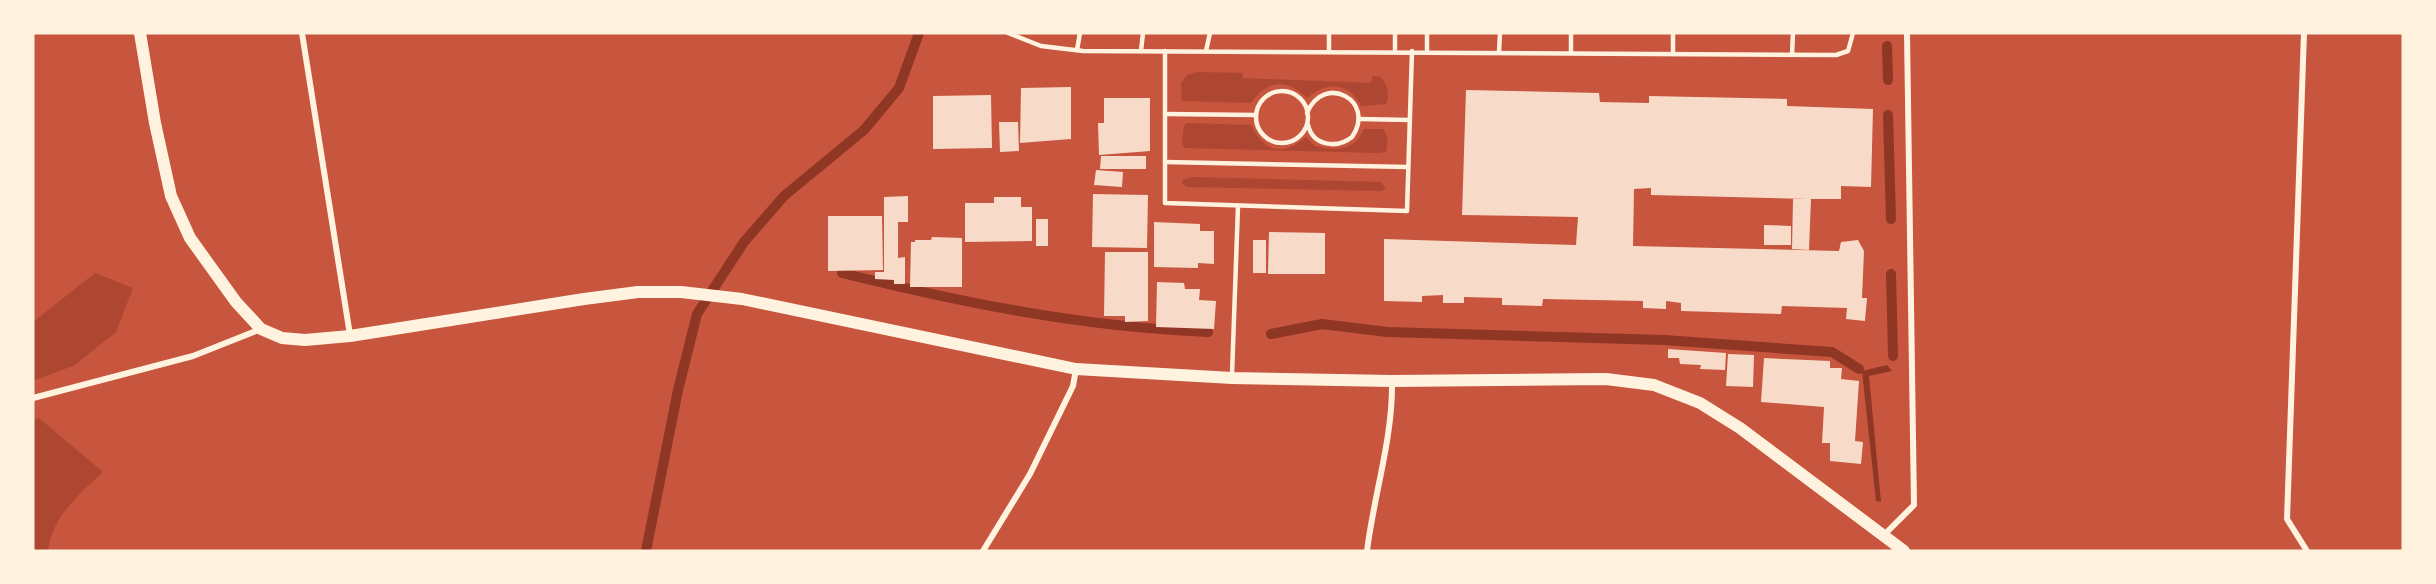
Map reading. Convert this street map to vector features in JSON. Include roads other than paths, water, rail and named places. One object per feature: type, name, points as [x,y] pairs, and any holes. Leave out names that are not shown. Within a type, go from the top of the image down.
[{"type":"main road","points":[[140,33],[153,112],[171,196],[190,238],[236,302],[261,329],[282,338],[304,340],[350,336],[584,299],[638,292],[681,292],[742,299],[1076,369],[1232,378],[1392,381],[1606,379],[1654,385],[1700,403],[1740,428],[1904,551]]},
{"type":"street","points":[[302,33],[350,336]]},
{"type":"street","points":[[1884,535],[1914,505],[1906,33]]},
{"type":"street","points":[[2304,33],[2287,519],[2307,551]]},
{"type":"street","points":[[33,398],[104,377],[193,356],[261,329]]},
{"type":"street","points":[[983,551],[1030,474],[1073,386],[1076,369]]},
{"type":"street","points":[[1367,551],[1371,518],[1393,410],[1392,381]]},
{"type":"lane","points":[[1008,33],[1041,46],[1077,50],[1571,52],[1836,56],[1848,51],[1853,33]]},
{"type":"lane","points":[[1077,50],[1080,33]]},
{"type":"lane","points":[[1141,51],[1143,33]]},
{"type":"lane","points":[[1206,51],[1210,33]]},
{"type":"lane","points":[[1329,33],[1329,51]]},
{"type":"lane","points":[[1395,33],[1395,51]]},
{"type":"lane","points":[[1427,33],[1427,52]]},
{"type":"lane","points":[[1499,52],[1500,33]]},
{"type":"lane","points":[[1571,33],[1571,52]]},
{"type":"lane","points":[[1673,33],[1673,54]]},
{"type":"lane","points":[[1792,55],[1793,33]]},
{"type":"lane","points":[[1165,51],[1165,203],[1407,211],[1412,51]]},
{"type":"lane","points":[[1307,113],[1316,99],[1323,94],[1340,93],[1355,104],[1359,118],[1352,137],[1336,145],[1328,144],[1313,136],[1307,123],[1307,113],[1303,102],[1297,96],[1279,91],[1264,98],[1256,115],[1258,128],[1262,135],[1276,143],[1294,141],[1301,136],[1307,123]]},
{"type":"lane","points":[[1165,114],[1256,115]]},
{"type":"lane","points":[[1359,118],[1410,120]]},
{"type":"lane","points":[[1165,162],[1408,167]]},
{"type":"lane","points":[[1232,378],[1238,206]]},
{"type":"waterway","points":[[646,551],[678,390],[697,314],[744,242],[784,196],[864,130],[899,88],[919,33]]},
{"type":"waterway","points":[[1887,46],[1888,80]]},
{"type":"waterway","points":[[1888,115],[1891,219]]},
{"type":"waterway","points":[[842,273],[978,304],[1024,312],[1115,325],[1208,332]]},
{"type":"waterway","points":[[1891,274],[1893,356]]},
{"type":"waterway","points":[[1271,334],[1322,324],[1387,332],[1664,340],[1832,352],[1859,369]]}]
